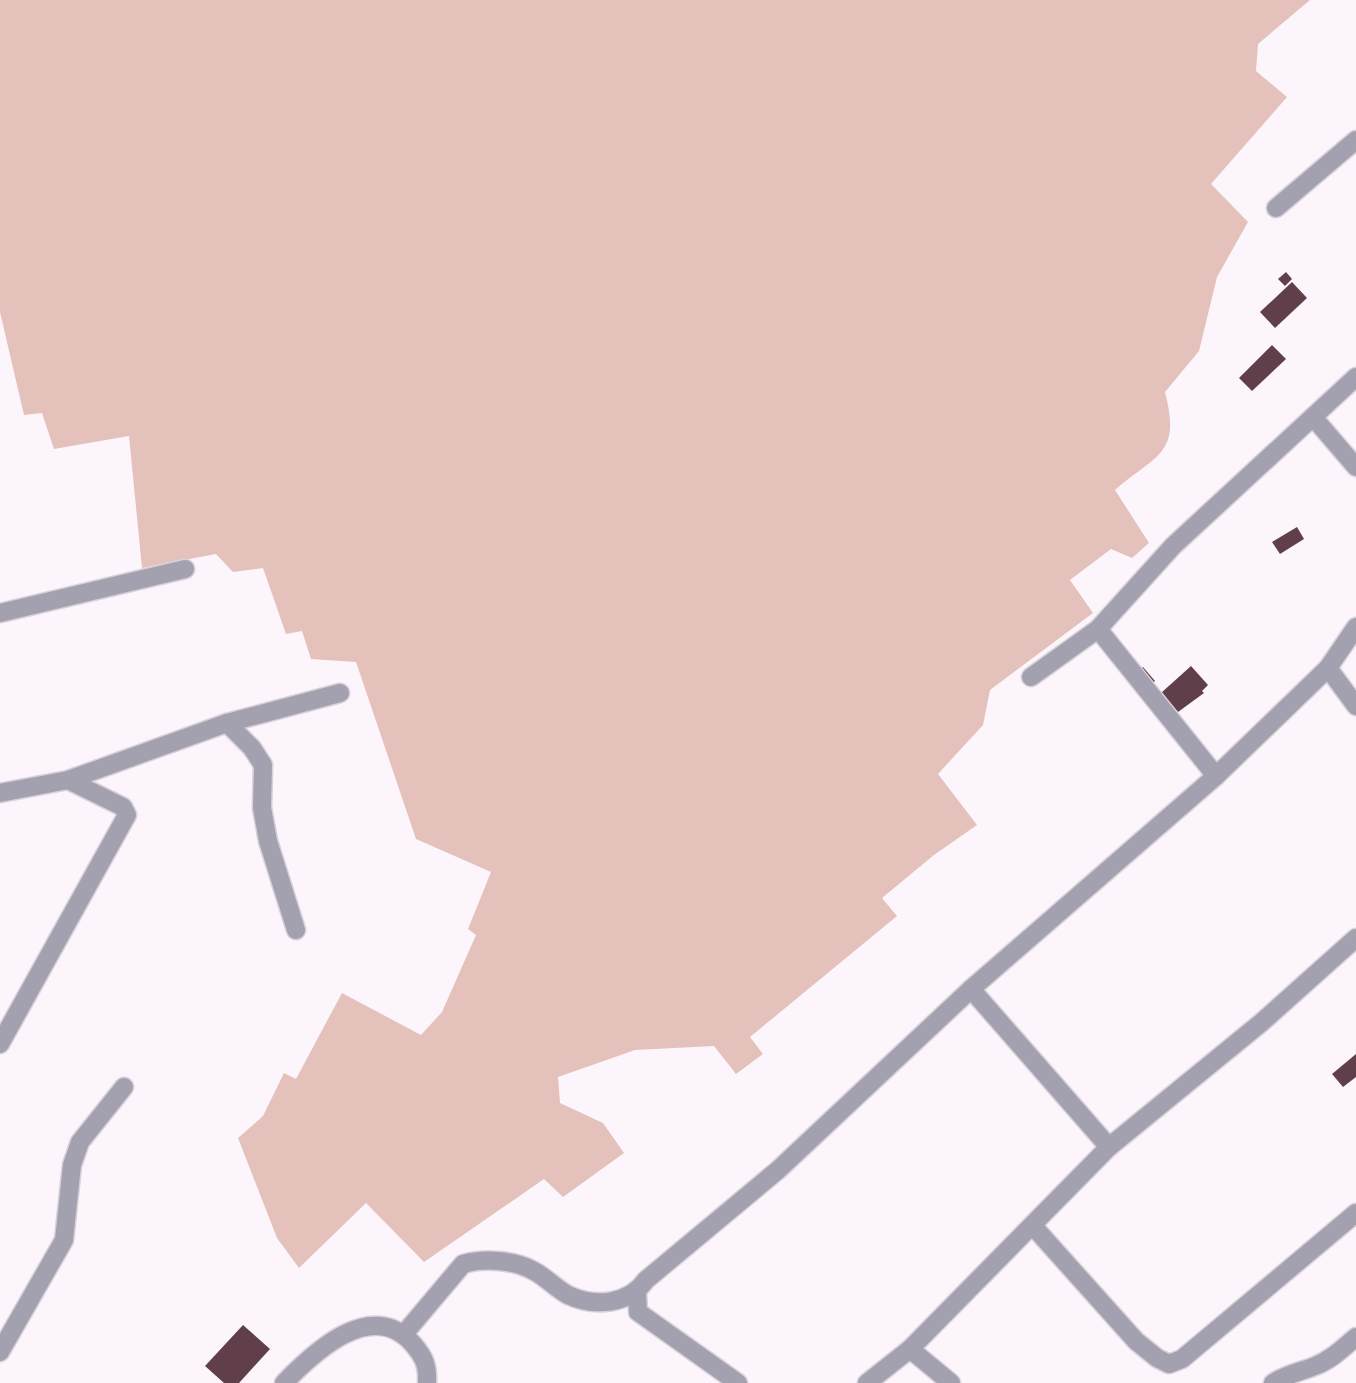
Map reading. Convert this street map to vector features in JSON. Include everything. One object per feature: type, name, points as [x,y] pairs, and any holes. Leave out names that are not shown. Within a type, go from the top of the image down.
[{"type":"street","points":[[1276,208],[1356,140]]},
{"type":"street","points":[[1031,677],[1098,629],[1173,546],[1356,377]]},
{"type":"street","points":[[1313,417],[1356,467]]},
{"type":"street","points":[[0,613],[185,569]]},
{"type":"street","points":[[618,1302],[637,1293],[646,1280],[778,1170],[971,989],[1216,776],[1328,668],[1356,627]]},
{"type":"street","points":[[1098,629],[1216,776]]},
{"type":"street","points":[[1328,668],[1356,706]]},
{"type":"street","points":[[0,793],[68,780],[227,723],[340,693]]},
{"type":"street","points":[[227,723],[252,748],[263,765],[262,808],[268,841],[296,930]]},
{"type":"street","points":[[0,1044],[127,815],[123,807],[68,780]]},
{"type":"street","points":[[867,1383],[910,1349],[1109,1147],[1262,1022],[1356,938]]},
{"type":"street","points":[[971,989],[1109,1147]]},
{"type":"street","points":[[0,1352],[64,1240],[72,1165],[80,1142],[124,1087]]},
{"type":"street","points":[[1033,1226],[1136,1341],[1169,1364],[1182,1359],[1356,1213]]},
{"type":"street","points":[[404,1334],[463,1264],[476,1260],[508,1262],[532,1269],[569,1295],[618,1302],[638,1312],[738,1383]]},
{"type":"street","points":[[637,1293],[638,1312]]},
{"type":"street","points":[[284,1383],[310,1357],[343,1333],[369,1326],[404,1334],[425,1359],[427,1383]]},
{"type":"street","points":[[1273,1383],[1286,1374],[1312,1368],[1333,1357],[1356,1337]]},
{"type":"street","points":[[910,1349],[951,1383]]},
{"type":"shaded area","points":[[0,0],[1310,0],[1258,44],[1256,71],[1287,97],[1211,184],[1248,222],[1217,277],[1199,351],[1165,392],[1170,429],[1168,441],[1154,459],[1115,490],[1149,543],[1132,558],[1111,549],[1070,580],[1093,613],[990,690],[983,725],[938,774],[977,825],[934,855],[882,898],[897,916],[750,1037],[763,1054],[736,1074],[714,1046],[635,1050],[558,1077],[560,1103],[603,1123],[624,1153],[563,1197],[544,1179],[424,1262],[366,1203],[299,1268],[277,1238],[238,1138],[263,1116],[284,1073],[296,1079],[342,993],[421,1035],[442,1012],[476,935],[468,929],[491,872],[416,839],[356,662],[311,659],[302,631],[286,634],[263,568],[233,572],[216,554],[142,568],[129,436],[54,449],[42,413],[24,415],[0,312]]},
{"type":"building","points":[[1286,272],[1292,279],[1285,286],[1278,279]]},
{"type":"building","points":[[1292,282],[1307,298],[1275,328],[1260,312]]},
{"type":"building","points":[[1272,345],[1286,359],[1252,391],[1239,378]]},
{"type":"building","points":[[1297,527],[1304,539],[1280,554],[1272,542]]},
{"type":"building","points":[[1191,666],[1208,685],[1202,691],[1204,693],[1178,712],[1161,693]]},
{"type":"building","points":[[1143,667],[1155,681],[1147,688],[1135,674]]},
{"type":"building","points":[[1356,1054],[1356,1077],[1343,1087],[1332,1074]]},
{"type":"building","points":[[243,1325],[270,1349],[239,1383],[224,1383],[205,1366]]}]
